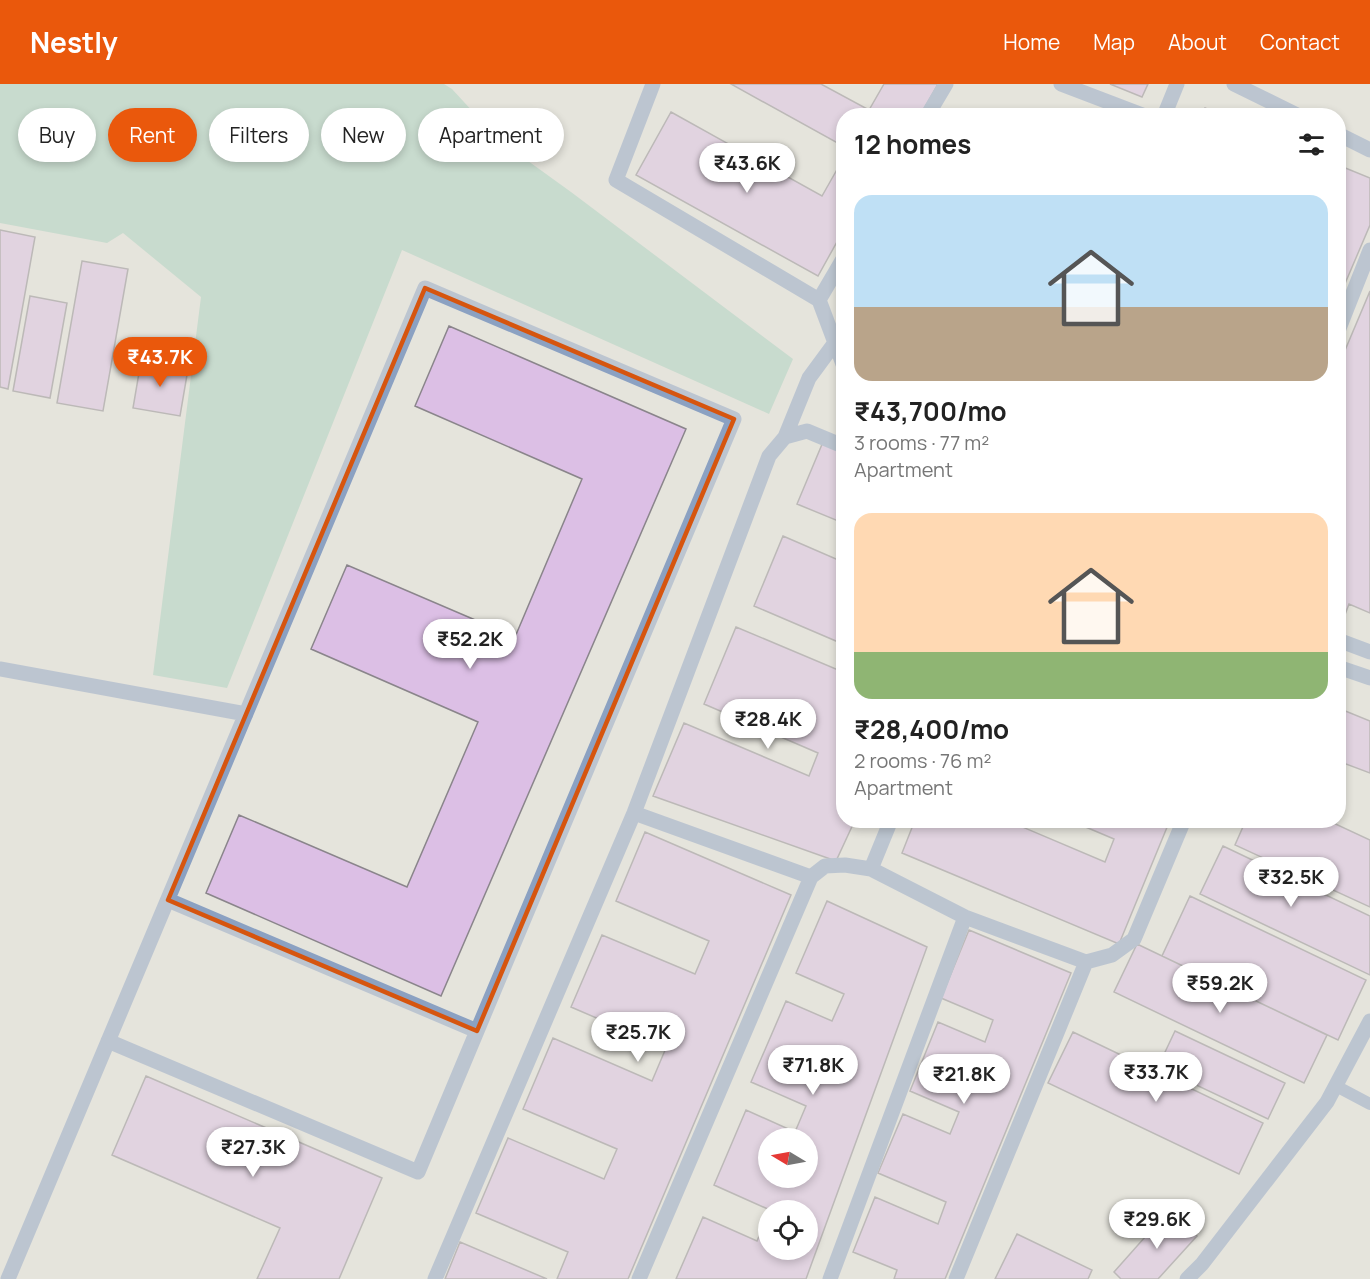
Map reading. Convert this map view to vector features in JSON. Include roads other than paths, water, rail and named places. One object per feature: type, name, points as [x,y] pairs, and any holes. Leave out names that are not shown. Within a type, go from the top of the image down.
[{"type":"street","points":[[653,84],[616,180],[819,300],[836,337]]},
{"type":"street","points":[[932,108],[946,84]]},
{"type":"street","points":[[1061,84],[1124,108]]},
{"type":"street","points":[[1167,108],[1177,84]]},
{"type":"street","points":[[1234,84],[1283,108]]},
{"type":"street","points":[[1346,138],[1370,150]]},
{"type":"street","points":[[1346,311],[1370,250]]},
{"type":"street","points":[[819,300],[836,271]]},
{"type":"street","points":[[8,1279],[108,1041],[168,900],[425,288],[734,419],[418,1172],[108,1041]]},
{"type":"street","points":[[435,1279],[634,813],[769,456],[785,437],[809,378],[836,347]]},
{"type":"street","points":[[785,437],[807,431],[836,443]]},
{"type":"street","points":[[1346,642],[1369,649]]},
{"type":"street","points":[[0,669],[246,714]]},
{"type":"street","points":[[1346,670],[1370,678]]},
{"type":"street","points":[[634,813],[812,877]]},
{"type":"street","points":[[871,869],[888,828]]},
{"type":"street","points":[[639,1279],[812,877],[825,866],[845,865],[871,869],[965,917],[1086,962],[1112,955],[1134,939],[1181,828]]},
{"type":"street","points":[[168,900],[477,1031]]},
{"type":"street","points":[[830,1279],[965,917]]},
{"type":"street","points":[[956,1279],[1086,962]]},
{"type":"street","points":[[1187,1279],[1202,1264],[1320,1111],[1336,1086],[1370,1021]]},
{"type":"lane","points":[[1336,1086],[1370,1104]]}]
